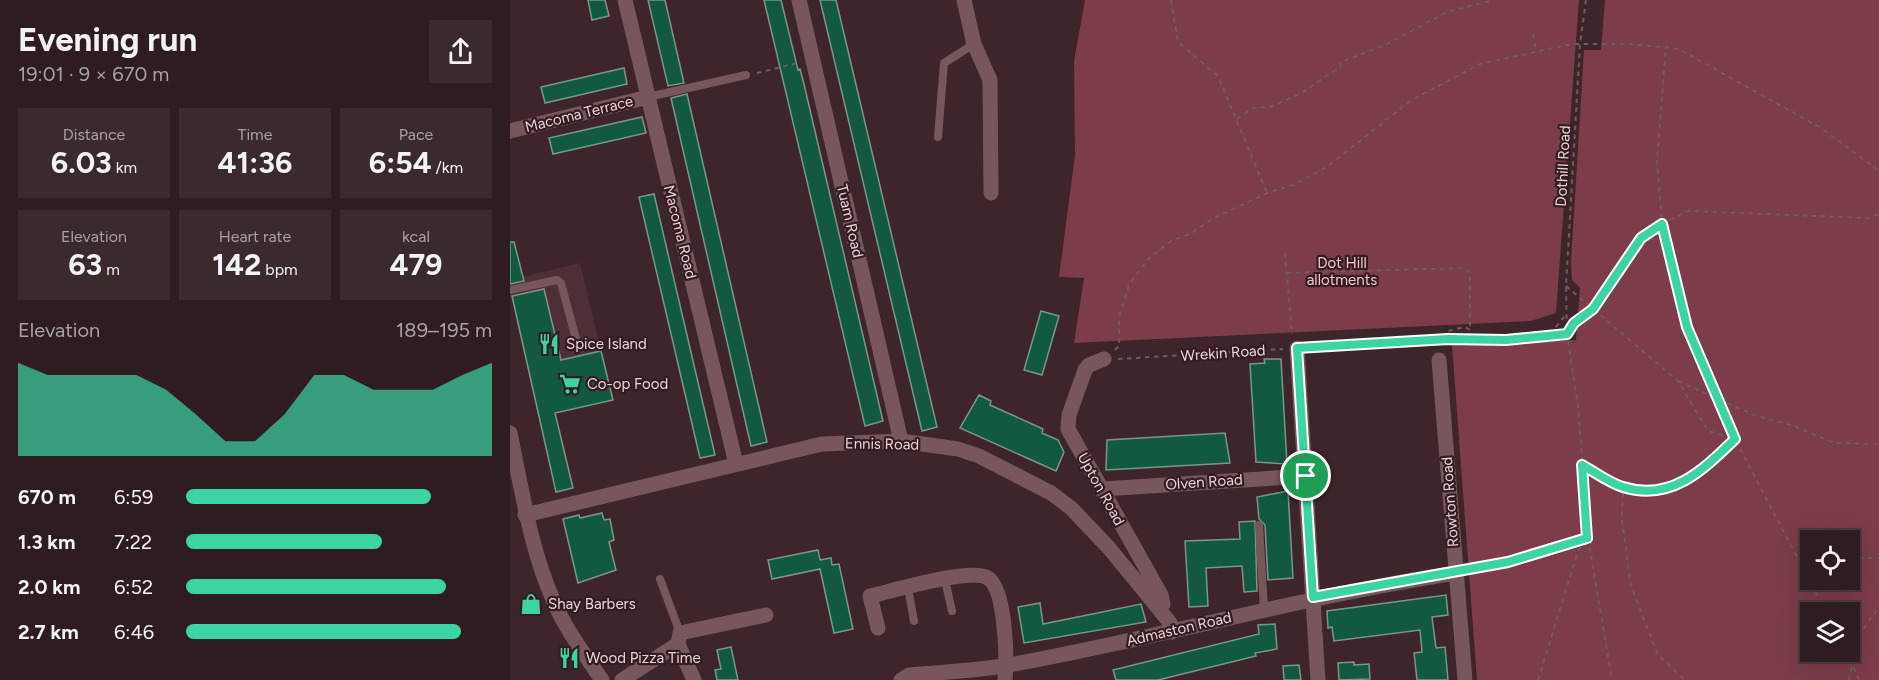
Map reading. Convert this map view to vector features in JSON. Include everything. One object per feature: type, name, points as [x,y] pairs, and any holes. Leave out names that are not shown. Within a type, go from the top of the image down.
[{"type":"street","name":"Macoma Road","points":[[625,0],[736,464]]},
{"type":"street","name":"Tuam Road","points":[[800,0],[901,441]]},
{"type":"street","points":[[964,0],[974,44],[990,80],[992,193]]},
{"type":"street","name":"Macoma Terrace","points":[[510,131],[648,97]]},
{"type":"street","points":[[1297,348],[1318,680]]},
{"type":"street","name":"Rowton Road","points":[[1439,360],[1465,680]]},
{"type":"street","name":"Upton Road","points":[[1097,362],[1069,415],[1068,429],[1161,595],[1163,604],[1159,609]]},
{"type":"street","points":[[510,433],[515,494],[525,515],[554,603],[602,680]]},
{"type":"street","name":"Ennis Road","points":[[525,515],[822,444],[901,441],[958,450],[979,456],[1051,493],[1071,508],[1109,548],[1159,609],[1170,623],[1172,632]]},
{"type":"street","name":"Olven Road","points":[[1102,489],[1306,476]]},
{"type":"street","name":"Admaston Road","points":[[901,680],[909,675],[1005,673],[1313,597],[1456,573]]},
{"type":"street","points":[[878,628],[870,596],[978,574],[995,585],[1000,598],[1005,673]]},
{"type":"street","points":[[622,680],[679,638],[765,615]]},
{"type":"street","points":[[679,638],[694,680]]},
{"type":"lane","points":[[938,137],[944,63],[974,44]]},
{"type":"lane","points":[[648,97],[746,75]]},
{"type":"lane","points":[[510,290],[557,280],[561,283],[576,339]]},
{"type":"lane","points":[[1259,525],[1264,609]]},
{"type":"lane","points":[[660,579],[679,638]]},
{"type":"lane","points":[[945,580],[952,611]]},
{"type":"lane","points":[[908,588],[915,621]]},
{"type":"path","points":[[1171,0],[1178,42],[1218,76],[1267,193]]},
{"type":"path","points":[[1237,120],[1253,108],[1270,107],[1300,94],[1340,67],[1341,62],[1385,45],[1447,12],[1494,0]]},
{"type":"path","name":"Dothill Road","points":[[1586,0],[1580,44],[1566,286],[1567,334],[1578,406],[1587,538],[1612,680]]},
{"type":"path","points":[[1533,34],[1536,51]]},
{"type":"path","points":[[1097,362],[1119,346],[1119,317],[1129,285],[1148,259],[1171,241],[1267,193],[1293,185],[1327,167],[1410,101],[1480,64],[1572,44],[1666,46],[1679,49],[1821,128],[1879,171]]},
{"type":"path","points":[[1666,46],[1657,161],[1662,224],[1687,327],[1735,439],[1800,558]]},
{"type":"path","points":[[746,75],[813,60]]},
{"type":"path","points":[[1567,334],[1574,323],[1593,309],[1641,238],[1688,211],[1868,218],[1879,214]]},
{"type":"path","points":[[1285,253],[1292,332],[1297,348]]},
{"type":"path","points":[[1287,273],[1465,268],[1470,273],[1471,339]]},
{"type":"path","points":[[1566,286],[1678,381],[1718,399],[1834,443],[1879,444]]},
{"type":"path","points":[[1547,336],[1557,328],[1567,314]]},
{"type":"path","points":[[1445,339],[1448,331],[1465,327],[1470,330]]},
{"type":"path","name":"Wrekin Road","points":[[1131,359],[1445,339],[1567,334]]},
{"type":"path","points":[[1678,381],[1708,430],[1735,439]]},
{"type":"path","points":[[1582,465],[1623,487],[1665,490],[1702,471],[1735,439]]},
{"type":"path","points":[[1623,487],[1622,520],[1631,586],[1658,655],[1685,680]]},
{"type":"path","points":[[1456,573],[1508,562],[1587,538]]},
{"type":"path","points":[[1538,680],[1578,550],[1587,538]]},
{"type":"path","points":[[1860,558],[1879,558]]},
{"type":"path","points":[[1849,680],[1859,635],[1879,607]]},
{"type":"path","points":[[1851,662],[1859,680]]},
{"type":"shaded area","points":[[580,263],[613,400],[538,417],[510,291],[510,280]]},
{"type":"green space","name":"Dot Hill allotments","points":[[1085,0],[1579,0],[1556,313],[1531,321],[1074,343],[1084,278],[1059,277],[1075,155],[1074,61]]},
{"type":"green space","points":[[1605,0],[1879,0],[1879,680],[1477,680],[1452,345],[1576,340],[1580,288],[1572,280],[1571,262],[1584,50],[1601,50]]},
{"type":"building","points":[[588,0],[605,0],[609,16],[592,20]]},
{"type":"building","points":[[648,0],[665,0],[684,83],[668,86]]},
{"type":"building","points":[[764,0],[781,0],[798,70],[800,69],[803,80],[883,421],[865,426]]},
{"type":"building","points":[[820,0],[836,0],[937,427],[922,431]]},
{"type":"building","points":[[624,68],[627,84],[545,103],[541,87]]},
{"type":"building","points":[[687,94],[767,442],[751,446],[671,98]]},
{"type":"building","points":[[642,117],[646,133],[553,154],[549,138]]},
{"type":"building","points":[[654,194],[715,455],[700,458],[639,197]]},
{"type":"building","points":[[510,242],[514,242],[524,281],[510,284]]},
{"type":"building","points":[[544,289],[561,360],[601,351],[613,400],[555,413],[573,488],[556,492],[512,296]]},
{"type":"building","points":[[1041,311],[1059,316],[1042,375],[1024,370]]},
{"type":"building","points":[[1264,359],[1281,359],[1287,464],[1256,462],[1250,364],[1265,363]]},
{"type":"building","points":[[979,395],[991,401],[990,405],[1043,429],[1042,433],[1058,440],[1064,452],[1056,471],[960,428]]},
{"type":"building","points":[[1225,433],[1230,463],[1106,470],[1107,440]]},
{"type":"building","points":[[1288,491],[1293,578],[1268,580],[1265,525],[1259,519],[1257,497]]},
{"type":"building","points":[[602,513],[604,520],[610,519],[614,540],[609,542],[616,570],[578,583],[563,519]]},
{"type":"building","points":[[1255,521],[1257,591],[1244,592],[1242,566],[1206,568],[1208,606],[1189,607],[1185,541],[1240,539],[1239,522]]},
{"type":"building","points":[[818,550],[820,560],[831,558],[832,565],[839,564],[853,629],[834,633],[820,569],[772,579],[768,560]]},
{"type":"building","points":[[1446,595],[1448,615],[1432,617],[1436,648],[1445,647],[1448,680],[1417,680],[1414,653],[1422,652],[1420,630],[1334,641],[1332,627],[1328,628],[1327,611]]},
{"type":"building","points":[[1040,603],[1043,624],[1141,604],[1146,622],[1024,643],[1018,607]]},
{"type":"building","points":[[1275,624],[1277,649],[1158,680],[1116,680],[1113,670],[1259,634],[1258,625]]},
{"type":"building","points":[[731,647],[738,680],[717,680],[715,670],[721,669],[717,650]]},
{"type":"building","points":[[1354,662],[1354,665],[1369,664],[1370,679],[1339,680],[1338,663]]},
{"type":"building","points":[[1299,665],[1301,680],[1284,680],[1283,666]]},
{"type":"place","name":"Spice Island","points":[[549,344]]},
{"type":"place","name":"Co-op Food","points":[[570,384]]},
{"type":"place","name":"Shay Barbers","points":[[531,604]]},
{"type":"place","name":"Wood Pizza Time","points":[[569,658]]},
{"type":"route","points":[[1662,224],[1687,327],[1735,439],[1702,471],[1665,490],[1623,487],[1582,465],[1587,538],[1508,562],[1313,597],[1306,476],[1297,348],[1448,339],[1506,340],[1567,334],[1574,323],[1593,309],[1641,238],[1662,224]]}]
